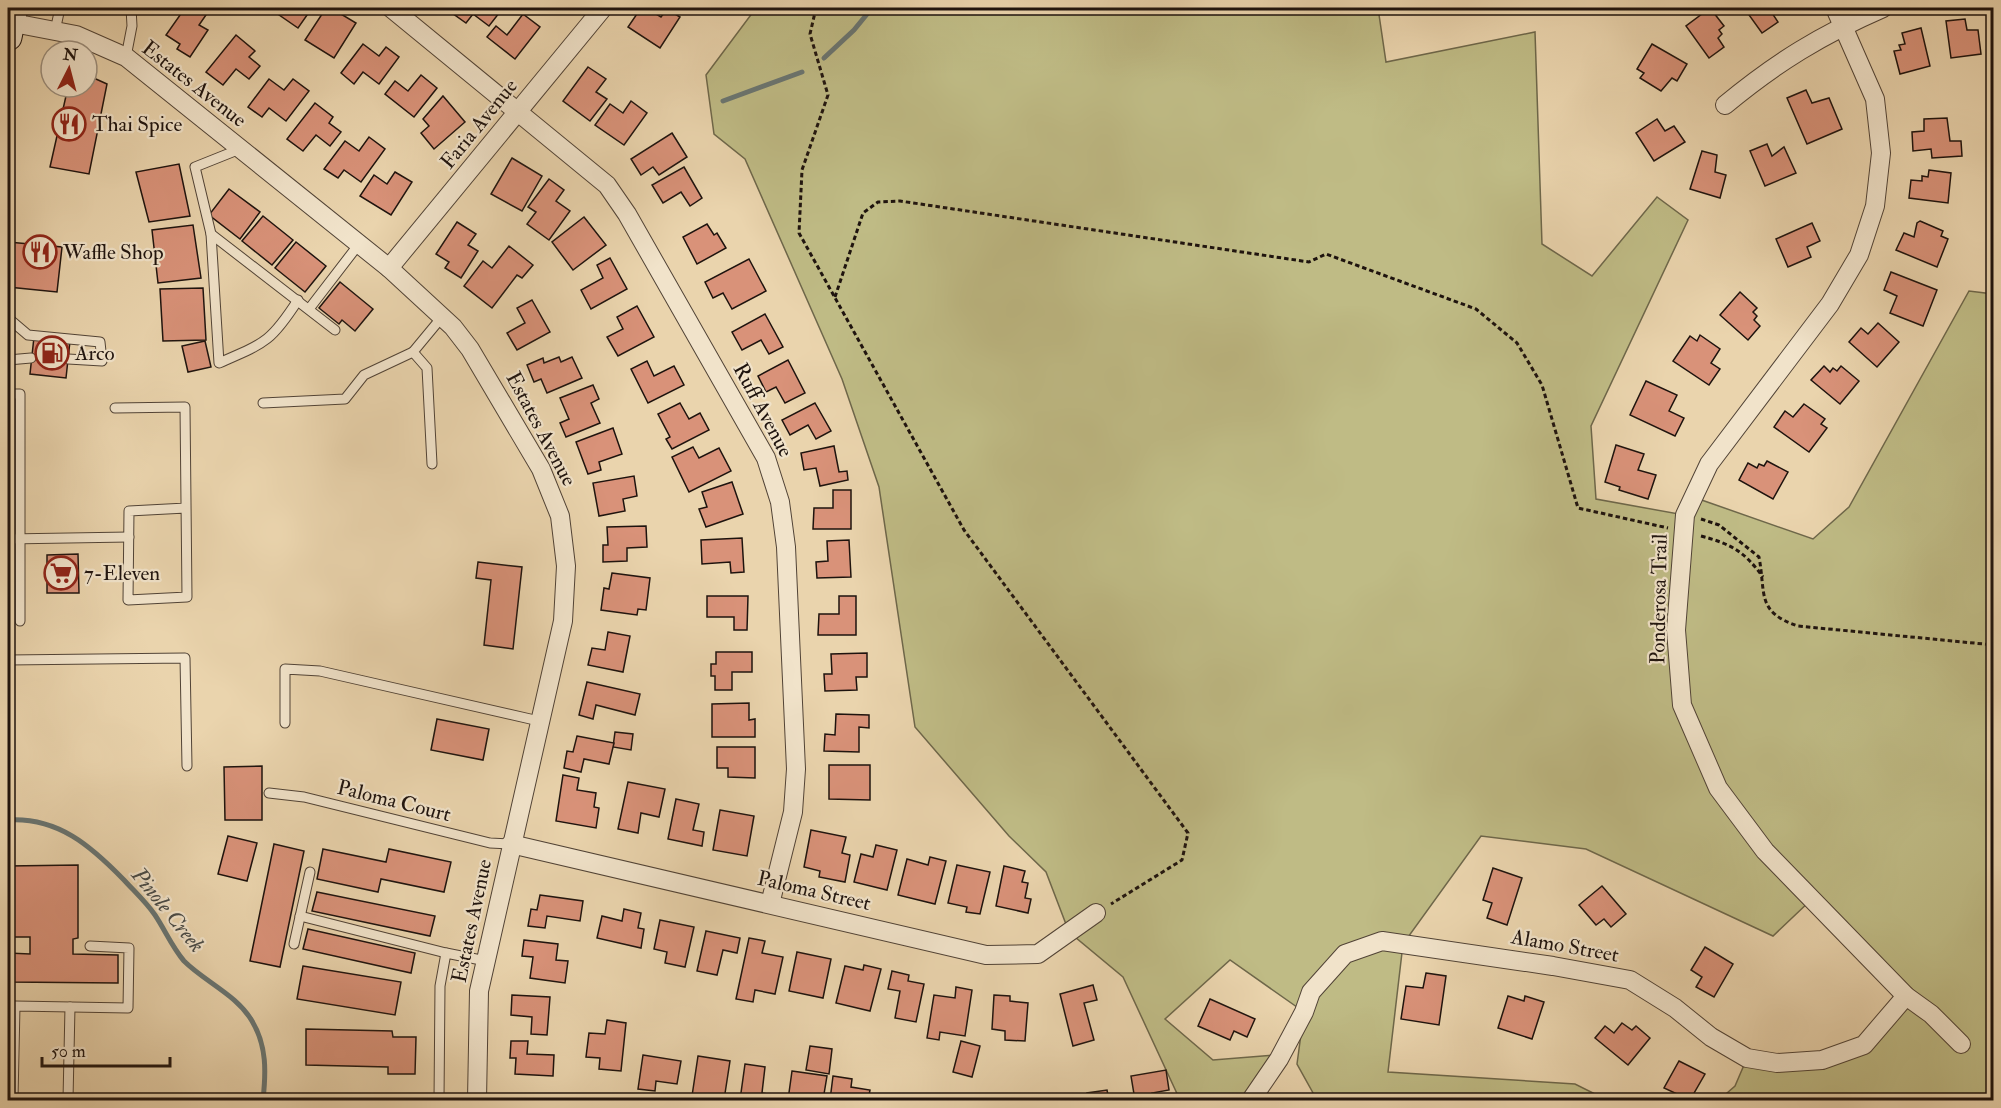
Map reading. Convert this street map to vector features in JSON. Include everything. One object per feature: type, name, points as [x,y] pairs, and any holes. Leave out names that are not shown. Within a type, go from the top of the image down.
[{"type":"street","name":"Ruff Avenue","points":[[391,8],[596,174],[618,199],[766,458],[780,502],[786,547],[796,769],[793,812],[770,904]]},
{"type":"street","name":"Faria Avenue","points":[[389,268],[603,8]]},
{"type":"street","name":"Ponderosa Trail","points":[[1835,8],[1875,99],[1881,153],[1875,206],[1859,255],[1830,304],[1709,464],[1684,523],[1676,630],[1682,705],[1718,788],[1765,850],[1906,996],[1931,1014],[1961,1044]]},
{"type":"street","points":[[1725,105],[1786,57],[1844,25],[1883,8]]},
{"type":"street","name":"Estates Avenue","points":[[10,22],[55,31],[97,43],[126,57],[389,268],[442,317],[470,349],[542,469],[560,516],[566,566],[563,621],[479,991],[477,1101]]},
{"type":"street","name":"Paloma Street","points":[[511,844],[986,955],[1038,954],[1096,913]]},
{"type":"street","name":"Alamo Street","points":[[1251,1101],[1279,1059],[1304,1012],[1311,992],[1345,954],[1382,941],[1553,966],[1630,980],[1675,1008],[1711,1037],[1747,1058],[1778,1063],[1822,1060],[1864,1046],[1906,996]]},
{"type":"lane","points":[[55,31],[60,8]]},
{"type":"lane","points":[[126,57],[132,26],[131,8]]},
{"type":"lane","points":[[240,149],[195,167],[211,234],[219,363],[260,346],[276,333],[298,300]]},
{"type":"lane","points":[[211,234],[335,330]]},
{"type":"lane","points":[[309,309],[359,244]]},
{"type":"lane","points":[[263,403],[345,399],[364,375],[413,352],[442,317]]},
{"type":"lane","points":[[8,318],[28,335],[100,342],[102,361],[68,359]]},
{"type":"lane","points":[[413,352],[427,368],[432,464]]},
{"type":"lane","points":[[8,360],[32,358]]},
{"type":"lane","points":[[8,394],[20,394],[20,621]]},
{"type":"lane","points":[[115,408],[185,407],[188,597],[128,600],[129,511],[186,508]]},
{"type":"lane","points":[[8,539],[129,537]]},
{"type":"lane","points":[[8,660],[185,658],[188,766]]},
{"type":"lane","points":[[285,723],[285,669],[320,671],[539,721]]},
{"type":"lane","name":"Paloma Court","points":[[268,793],[304,796],[490,843],[511,844]]},
{"type":"lane","points":[[294,944],[310,872]]},
{"type":"lane","points":[[300,916],[486,961]]},
{"type":"lane","points":[[13,1101],[15,1006],[128,1008],[129,948],[90,946]]},
{"type":"lane","points":[[439,1101],[440,986],[446,953]]},
{"type":"lane","points":[[68,1101],[70,1007]]},
{"type":"path","points":[[816,8],[810,34],[828,94],[802,170],[799,233],[964,530],[1188,832],[1182,860],[1096,913]]},
{"type":"path","points":[[835,297],[863,213],[878,202],[900,201],[1309,262],[1326,254],[1476,309],[1517,343],[1542,385],[1578,508],[1684,523],[1719,525],[1759,557],[1765,604],[1782,621],[1798,626],[1994,645]]},
{"type":"path","points":[[1684,523],[1747,556],[1763,577]]},
{"type":"shaded area","points":[[756,8],[1378,8],[1386,62],[1535,32],[1542,244],[1592,276],[1657,197],[1688,220],[1591,426],[1596,499],[1684,515],[1693,497],[1813,539],[1849,507],[1969,291],[1993,294],[1993,1100],[1719,1100],[1735,1086],[1747,1058],[1777,1063],[1864,1046],[1906,996],[1812,899],[1773,936],[1586,849],[1481,836],[1403,944],[1388,1072],[1575,1084],[1607,1100],[1317,1100],[1297,1064],[1304,1012],[1230,960],[1165,1019],[1213,1060],[1274,1055],[1249,1100],[1180,1100],[1123,977],[1069,932],[1046,872],[1009,836],[915,727],[879,487],[842,379],[745,159],[714,134],[706,75]]},
{"type":"building","points":[[185,8],[194,8],[206,15],[199,25],[208,30],[190,57],[177,49],[180,44],[166,35]]},
{"type":"building","points":[[269,8],[312,8],[298,28]]},
{"type":"building","points":[[326,8],[331,8],[356,23],[334,58],[305,40]]},
{"type":"building","points":[[456,8],[503,8],[489,26],[473,14],[466,23],[452,13]]},
{"type":"building","points":[[641,8],[646,8],[661,17],[667,9],[680,17],[660,48],[628,27]]},
{"type":"building","points":[[1710,8],[1724,26],[1719,30],[1722,34],[1718,38],[1724,47],[1709,58],[1686,26]]},
{"type":"building","points":[[1744,8],[1775,8],[1772,13],[1778,22],[1762,33]]},
{"type":"building","points":[[523,14],[540,27],[515,59],[487,37],[496,26],[507,35]]},
{"type":"building","points":[[1965,19],[1967,30],[1978,30],[1981,54],[1951,58],[1946,21]]},
{"type":"building","points":[[1921,28],[1930,66],[1900,74],[1894,51],[1901,50],[1899,45],[1905,44],[1902,33]]},
{"type":"building","points":[[236,35],[255,51],[249,57],[260,66],[249,79],[236,69],[223,85],[206,72]]},
{"type":"building","points":[[363,44],[379,56],[386,47],[399,57],[379,84],[363,72],[354,84],[341,73]]},
{"type":"building","points":[[1652,44],[1687,64],[1677,81],[1672,78],[1661,91],[1640,78],[1644,73],[1637,69]]},
{"type":"building","points":[[588,67],[606,79],[596,92],[607,99],[590,121],[563,101]]},
{"type":"building","points":[[421,75],[437,88],[414,117],[385,94],[395,81],[408,91]]},
{"type":"building","points":[[269,79],[284,90],[293,79],[309,91],[286,121],[269,108],[262,117],[248,107]]},
{"type":"building","points":[[99,80],[107,84],[89,174],[50,167],[65,99],[99,99]]},
{"type":"building","points":[[1806,90],[1812,103],[1829,98],[1842,129],[1807,144],[1787,98]]},
{"type":"building","points":[[443,96],[465,122],[434,149],[421,133],[429,126],[423,119]]},
{"type":"building","points":[[631,101],[647,113],[624,145],[595,125],[610,104],[623,113]]},
{"type":"building","points":[[315,103],[333,117],[329,123],[341,132],[330,146],[316,135],[303,151],[287,139]]},
{"type":"building","points":[[1947,118],[1950,141],[1961,141],[1962,156],[1932,158],[1931,149],[1913,151],[1912,132],[1924,131],[1924,119]]},
{"type":"building","points":[[1657,119],[1665,131],[1674,126],[1685,142],[1654,161],[1636,133]]},
{"type":"building","points":[[672,133],[687,157],[659,175],[653,167],[641,175],[631,159]]},
{"type":"building","points":[[369,137],[385,149],[361,182],[344,170],[338,178],[324,169],[345,141],[359,151]]},
{"type":"building","points":[[1767,144],[1772,156],[1784,147],[1796,173],[1765,186],[1750,151]]},
{"type":"building","points":[[1702,151],[1717,155],[1715,172],[1726,175],[1720,198],[1690,189]]},
{"type":"building","points":[[512,158],[542,176],[522,211],[491,194]]},
{"type":"building","points":[[179,164],[190,216],[149,222],[136,172]]},
{"type":"building","points":[[684,167],[702,198],[690,206],[681,192],[663,203],[652,185]]},
{"type":"building","points":[[1929,170],[1951,173],[1948,203],[1909,198],[1911,180],[1922,181],[1922,176],[1928,177]]},
{"type":"building","points":[[395,172],[412,182],[391,215],[360,196],[374,175],[387,184]]},
{"type":"building","points":[[549,179],[564,190],[556,201],[570,211],[549,240],[527,224],[536,212],[528,207]]},
{"type":"building","points":[[229,189],[260,212],[240,239],[209,215]]},
{"type":"building","points":[[263,216],[293,240],[272,265],[242,241]]},
{"type":"building","points":[[584,217],[606,245],[573,270],[552,242]]},
{"type":"building","points":[[1920,221],[1943,231],[1941,236],[1948,239],[1937,267],[1896,250],[1904,233],[1914,237],[1917,223]]},
{"type":"building","points":[[457,222],[476,234],[468,245],[478,251],[461,278],[445,268],[449,262],[436,254]]},
{"type":"building","points":[[1812,223],[1820,241],[1807,247],[1811,257],[1788,267],[1776,239]]},
{"type":"building","points":[[707,224],[714,235],[717,233],[726,248],[697,264],[683,237]]},
{"type":"building","points":[[193,225],[201,278],[158,283],[152,230]]},
{"type":"building","points":[[8,242],[62,247],[57,292],[8,287]]},
{"type":"building","points":[[296,242],[326,266],[305,292],[275,268]]},
{"type":"building","points":[[509,246],[533,265],[522,278],[517,275],[492,308],[464,286],[483,261],[492,268]]},
{"type":"building","points":[[610,258],[627,289],[591,309],[581,290],[603,278],[597,265]]},
{"type":"building","points":[[749,259],[766,291],[732,309],[723,293],[713,298],[705,282]]},
{"type":"building","points":[[1891,272],[1937,290],[1923,326],[1890,313],[1897,296],[1884,290]]},
{"type":"building","points":[[340,282],[373,309],[355,331],[342,320],[339,324],[319,308]]},
{"type":"building","points":[[203,288],[206,340],[163,341],[160,289]]},
{"type":"building","points":[[1740,292],[1757,308],[1753,312],[1757,316],[1754,320],[1760,326],[1748,340],[1720,315]]},
{"type":"building","points":[[532,300],[550,332],[517,350],[507,333],[525,323],[517,308]]},
{"type":"building","points":[[637,306],[654,337],[618,356],[607,337],[623,329],[617,317]]},
{"type":"building","points":[[765,314],[783,347],[769,354],[761,340],[742,350],[732,332]]},
{"type":"building","points":[[1878,323],[1899,342],[1877,367],[1849,342],[1861,328],[1868,334]]},
{"type":"building","points":[[1700,335],[1720,349],[1711,363],[1720,369],[1709,385],[1673,361],[1690,336],[1697,341]]},
{"type":"building","points":[[34,337],[70,341],[66,378],[30,374]]},
{"type":"building","points":[[205,341],[211,367],[188,372],[182,346]]},
{"type":"building","points":[[559,357],[561,362],[572,357],[582,378],[547,393],[541,379],[534,382],[527,365],[543,358],[544,363]]},
{"type":"building","points":[[788,360],[805,393],[785,403],[776,387],[766,392],[758,376]]},
{"type":"building","points":[[647,361],[654,376],[674,366],[684,385],[648,403],[631,369]]},
{"type":"building","points":[[1824,366],[1830,372],[1833,368],[1837,371],[1841,366],[1859,381],[1840,404],[1811,380]]},
{"type":"building","points":[[1646,381],[1677,395],[1669,411],[1684,418],[1675,436],[1630,415]]},
{"type":"building","points":[[593,385],[599,399],[591,403],[600,423],[566,437],[560,423],[569,419],[560,398]]},
{"type":"building","points":[[680,403],[689,419],[700,413],[709,430],[672,449],[666,439],[670,437],[658,414]]},
{"type":"building","points":[[815,403],[831,431],[816,439],[808,425],[790,435],[782,420]]},
{"type":"building","points":[[1804,404],[1825,419],[1821,424],[1827,428],[1809,452],[1774,427],[1785,411],[1793,417]]},
{"type":"building","points":[[613,428],[622,454],[599,462],[601,470],[588,474],[576,442]]},
{"type":"building","points":[[1616,445],[1644,454],[1638,470],[1656,475],[1648,499],[1619,490],[1620,487],[1605,482]]},
{"type":"building","points":[[834,446],[839,472],[847,471],[848,480],[820,486],[816,468],[804,470],[801,453]]},
{"type":"building","points":[[693,447],[699,458],[719,448],[731,471],[689,492],[672,457]]},
{"type":"building","points":[[1767,461],[1788,472],[1773,499],[1739,480],[1748,463],[1757,468],[1759,464],[1764,466]]},
{"type":"building","points":[[634,476],[637,496],[623,499],[625,511],[599,516],[593,483]]},
{"type":"building","points":[[732,482],[743,514],[706,527],[699,509],[707,507],[702,492]]},
{"type":"building","points":[[833,490],[851,490],[851,529],[813,529],[814,508],[833,508]]},
{"type":"building","points":[[646,526],[647,547],[627,548],[627,561],[603,562],[603,545],[608,545],[607,527]]},
{"type":"building","points":[[742,538],[744,572],[731,573],[730,562],[702,564],[701,540]]},
{"type":"building","points":[[849,540],[851,577],[817,578],[816,562],[828,561],[827,541]]},
{"type":"building","points":[[78,554],[79,593],[47,593],[47,555]]},
{"type":"building","points":[[478,562],[522,567],[513,649],[484,645],[491,580],[476,578]]},
{"type":"building","points":[[612,573],[650,578],[646,610],[638,609],[637,615],[601,610],[604,588],[609,589]]},
{"type":"building","points":[[707,596],[748,596],[747,630],[734,630],[734,617],[707,617]]},
{"type":"building","points":[[839,596],[856,596],[856,635],[818,635],[819,614],[839,614]]},
{"type":"building","points":[[608,632],[630,636],[623,672],[588,665],[592,648],[605,650]]},
{"type":"building","points":[[716,652],[752,652],[752,672],[732,672],[732,690],[715,690],[715,676],[711,676],[711,664],[716,664]]},
{"type":"building","points":[[867,653],[867,677],[856,677],[857,690],[825,691],[824,674],[832,674],[831,654]]},
{"type":"building","points":[[587,682],[640,694],[635,715],[596,705],[593,719],[579,715]]},
{"type":"building","points":[[749,703],[749,720],[755,719],[755,737],[712,737],[712,704]]},
{"type":"building","points":[[836,714],[869,715],[869,728],[859,727],[859,752],[824,751],[825,734],[835,735]]},
{"type":"building","points":[[437,719],[489,729],[483,760],[431,750]]},
{"type":"building","points":[[615,732],[633,734],[631,750],[613,747]]},
{"type":"building","points":[[577,736],[614,743],[609,764],[584,759],[581,772],[564,768],[567,751],[573,752]]},
{"type":"building","points":[[717,747],[755,747],[755,778],[728,777],[728,768],[717,768]]},
{"type":"building","points":[[829,765],[870,765],[870,800],[829,799]]},
{"type":"building","points":[[262,766],[262,820],[225,820],[224,767]]},
{"type":"building","points":[[563,775],[579,778],[577,790],[596,793],[594,807],[599,808],[596,828],[556,821]]},
{"type":"building","points":[[628,782],[665,789],[659,817],[641,813],[638,833],[618,829]]},
{"type":"building","points":[[676,799],[699,804],[693,830],[704,832],[702,846],[668,839]]},
{"type":"building","points":[[720,810],[754,816],[747,856],[713,850]]},
{"type":"building","points":[[811,830],[846,837],[842,853],[850,855],[845,882],[819,877],[820,871],[804,867]]},
{"type":"building","points":[[228,836],[257,843],[247,881],[218,874]]},
{"type":"building","points":[[274,844],[304,851],[280,967],[250,961]]},
{"type":"building","points":[[876,845],[897,850],[887,890],[854,882],[861,854],[873,857]]},
{"type":"building","points":[[323,849],[386,862],[389,849],[451,862],[444,892],[381,879],[378,892],[317,879]]},
{"type":"building","points":[[930,857],[946,861],[935,904],[898,895],[907,859],[928,865]]},
{"type":"building","points":[[78,865],[78,938],[73,939],[73,954],[118,955],[118,983],[8,982],[8,953],[30,954],[30,937],[8,937],[8,866]]},
{"type":"building","points":[[957,865],[990,872],[980,914],[966,912],[967,907],[948,903]]},
{"type":"building","points":[[1004,866],[1025,871],[1022,882],[1028,883],[1025,898],[1031,899],[1028,913],[996,906]]},
{"type":"building","points":[[1493,868],[1522,878],[1507,925],[1487,918],[1492,903],[1483,900]]},
{"type":"building","points":[[1602,886],[1626,914],[1611,927],[1604,919],[1596,925],[1579,905]]},
{"type":"building","points":[[317,892],[435,916],[430,936],[312,911]]},
{"type":"building","points":[[540,895],[583,901],[580,921],[547,916],[545,928],[528,926],[531,909],[537,910]]},
{"type":"building","points":[[624,909],[641,913],[638,928],[644,929],[641,948],[597,938],[602,916],[622,921]]},
{"type":"building","points":[[660,920],[694,927],[685,967],[665,963],[667,952],[654,949]]},
{"type":"building","points":[[308,929],[415,953],[411,973],[303,949]]},
{"type":"building","points":[[706,931],[740,938],[737,953],[723,950],[717,975],[697,971]]},
{"type":"building","points":[[749,938],[765,941],[762,953],[783,957],[775,994],[755,990],[753,1002],[736,999]]},
{"type":"building","points":[[524,940],[558,944],[556,960],[568,961],[565,983],[530,978],[533,957],[522,956]]},
{"type":"building","points":[[1705,947],[1733,964],[1714,997],[1696,987],[1702,977],[1691,970]]},
{"type":"building","points":[[797,952],[831,959],[823,998],[789,991]]},
{"type":"building","points":[[864,965],[881,969],[870,1011],[836,1003],[845,966],[863,970]]},
{"type":"building","points":[[303,966],[401,982],[395,1015],[297,999]]},
{"type":"building","points":[[892,971],[909,975],[908,981],[924,984],[916,1022],[895,1018],[900,991],[888,989]]},
{"type":"building","points":[[1426,973],[1446,976],[1439,1025],[1401,1019],[1406,986],[1423,988]]},
{"type":"building","points":[[1093,985],[1097,1000],[1084,1003],[1094,1040],[1073,1046],[1060,994]]},
{"type":"building","points":[[956,987],[972,990],[965,1036],[940,1032],[939,1040],[927,1038],[934,995],[955,998]]},
{"type":"building","points":[[512,995],[550,997],[547,1035],[531,1034],[532,1017],[511,1015]]},
{"type":"building","points":[[994,995],[1010,996],[1010,1001],[1028,1003],[1025,1041],[1005,1040],[1005,1031],[992,1029]]},
{"type":"building","points":[[1508,996],[1524,1001],[1525,996],[1544,1002],[1532,1039],[1498,1028]]},
{"type":"building","points":[[1210,999],[1255,1019],[1247,1037],[1234,1031],[1230,1040],[1198,1026]]},
{"type":"building","points":[[607,1020],[626,1023],[621,1071],[599,1069],[600,1058],[586,1057],[589,1033],[605,1034]]},
{"type":"building","points":[[1622,1023],[1632,1030],[1636,1026],[1650,1038],[1628,1065],[1595,1038],[1605,1026],[1614,1033]]},
{"type":"building","points":[[306,1029],[392,1031],[393,1037],[416,1037],[415,1074],[388,1074],[388,1067],[306,1065]]},
{"type":"building","points":[[511,1041],[528,1041],[527,1054],[554,1055],[553,1076],[515,1074],[516,1058],[510,1058]]},
{"type":"building","points":[[961,1041],[980,1046],[972,1077],[953,1072]]},
{"type":"building","points":[[810,1046],[832,1049],[829,1074],[806,1070]]},
{"type":"building","points":[[643,1055],[681,1061],[677,1084],[656,1081],[655,1091],[638,1089]]},
{"type":"building","points":[[698,1056],[730,1061],[724,1100],[692,1096]]},
{"type":"building","points":[[1679,1061],[1705,1074],[1690,1100],[1664,1088]]},
{"type":"building","points":[[745,1064],[765,1067],[762,1093],[774,1095],[773,1100],[740,1100]]},
{"type":"building","points":[[1166,1070],[1169,1090],[1152,1093],[1154,1100],[1135,1100],[1131,1076]]},
{"type":"building","points":[[792,1071],[827,1076],[823,1100],[788,1100]]},
{"type":"building","points":[[833,1076],[852,1079],[851,1087],[870,1090],[868,1100],[830,1100]]},
{"type":"building","points":[[1107,1090],[1109,1100],[1088,1100],[1087,1093]]},
{"type":"building","points":[[306,1095],[406,1096],[406,1100],[306,1100]]},
{"type":"building","points":[[877,1095],[913,1100],[876,1100]]},
{"type":"waterway","points":[[824,58],[854,30],[872,8]]},
{"type":"waterway","points":[[723,101],[802,72]]},
{"type":"waterway","name":"Pinole Creek","points":[[8,820],[43,823],[86,845],[112,868],[148,906],[184,961],[246,1012],[257,1030],[263,1050],[265,1069],[263,1100]]},
{"type":"place","name":"Thai Spice","points":[[69,124]]},
{"type":"place","name":"Waffle Shop","points":[[40,252]]},
{"type":"place","name":"Arco","points":[[52,353]]},
{"type":"place","name":"7-Eleven","points":[[61,573]]}]
